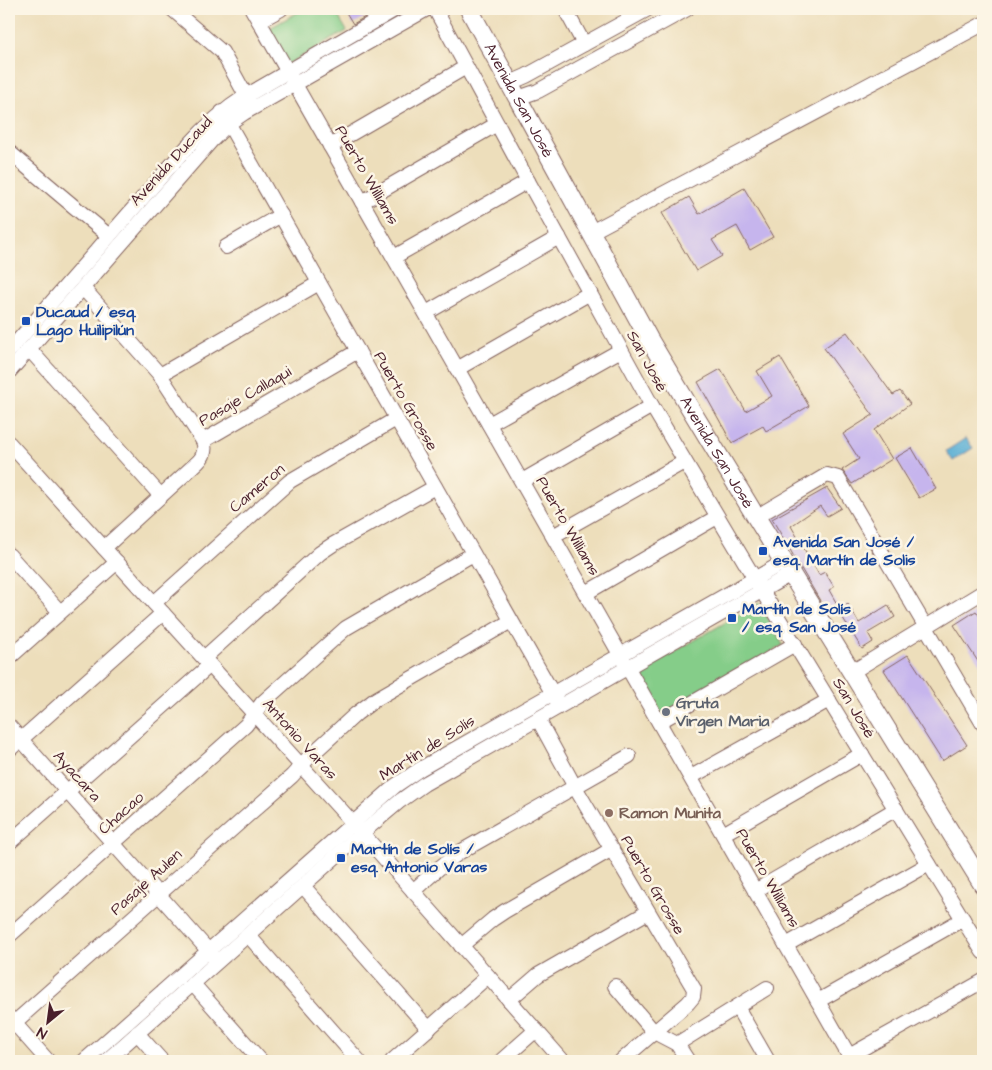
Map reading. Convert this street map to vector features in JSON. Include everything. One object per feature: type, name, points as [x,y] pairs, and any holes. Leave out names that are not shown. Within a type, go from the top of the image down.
[{"type":"main road","name":"Avenida San José","points":[[469,9],[649,339],[756,517],[982,881]]},
{"type":"street","points":[[172,9],[222,52],[249,102]]},
{"type":"street","points":[[256,15],[281,9]]},
{"type":"street","name":"Avenida Ducaud","points":[[9,351],[193,140],[249,102],[288,71],[396,9]]},
{"type":"street","name":"Avenida Ducaud","points":[[249,102],[294,84],[428,9]]},
{"type":"street","name":"San José","points":[[435,9],[684,462],[983,952]]},
{"type":"street","points":[[566,9],[584,44]]},
{"type":"street","points":[[514,91],[526,76],[648,9]]},
{"type":"street","points":[[514,91],[538,91],[687,9]]},
{"type":"street","name":"Puerto Williams","points":[[256,15],[851,1059]]},
{"type":"street","points":[[591,232],[983,24]]},
{"type":"street","points":[[330,146],[466,67]]},
{"type":"street","name":"Avenida Ducaud","points":[[9,372],[212,140],[225,118]]},
{"type":"street","name":"Puerto Grosse","points":[[225,118],[560,706]]},
{"type":"street","points":[[362,202],[497,124]]},
{"type":"street","points":[[9,152],[109,236]]},
{"type":"street","points":[[394,257],[528,181]]},
{"type":"street","points":[[226,247],[280,215]]},
{"type":"street","points":[[426,313],[559,237]]},
{"type":"street","points":[[160,375],[319,283]]},
{"type":"street","points":[[83,288],[160,375],[202,441]]},
{"type":"street","points":[[457,369],[590,293]]},
{"type":"street","points":[[29,349],[161,496]]},
{"type":"street","points":[[489,424],[621,350]]},
{"type":"street","name":"Pasaje Callaqui","points":[[104,548],[201,460],[204,452],[202,441],[358,351]]},
{"type":"street","points":[[522,480],[652,406]]},
{"type":"street","name":"Cameron","points":[[154,603],[290,481],[396,419]]},
{"type":"street","name":"Antonio Varas","points":[[9,442],[357,828],[563,1061]]},
{"type":"street","points":[[553,536],[684,462]]},
{"type":"street","points":[[756,517],[827,475],[838,478],[983,724]]},
{"type":"street","points":[[9,843],[207,662],[320,553],[435,487]]},
{"type":"street","points":[[586,592],[717,517]]},
{"type":"street","name":"Chacao","points":[[9,936],[246,725],[262,703],[346,628],[473,554]]},
{"type":"street","points":[[9,555],[60,612]]},
{"type":"street","points":[[9,658],[117,562]]},
{"type":"street","name":"Martín de Solís","points":[[84,1061],[208,951],[357,828],[416,789],[560,706],[625,661],[788,568]]},
{"type":"street","points":[[852,672],[983,592]]},
{"type":"street","points":[[9,750],[163,613]]},
{"type":"street","name":"Pasaje Aulen","points":[[11,1020],[292,776],[310,756],[356,714],[371,703],[511,621]]},
{"type":"street","points":[[659,722],[795,644]]},
{"type":"street","name":"Martín de Solís","points":[[106,1061],[303,886],[391,789],[407,777],[553,694],[625,661]]},
{"type":"street","points":[[691,777],[829,700]]},
{"type":"street","name":"Puerto Grosse","points":[[538,719],[575,787],[694,989],[693,997],[688,1002],[621,1061]]},
{"type":"street","name":"Ayacara","points":[[9,726],[218,962]]},
{"type":"street","points":[[723,834],[862,754]]},
{"type":"street","points":[[413,892],[460,852],[629,756]]},
{"type":"street","points":[[755,890],[896,809]]},
{"type":"street","points":[[461,946],[505,911],[612,849]]},
{"type":"street","points":[[786,945],[929,864]]},
{"type":"street","points":[[303,886],[429,1029]]},
{"type":"street","points":[[509,1000],[538,975],[648,912]]},
{"type":"street","points":[[818,1001],[963,918]]},
{"type":"street","points":[[248,935],[359,1061]]},
{"type":"street","points":[[392,1061],[488,976]]},
{"type":"street","points":[[851,1059],[983,981]]},
{"type":"street","points":[[193,984],[261,1061]]},
{"type":"street","points":[[615,986],[654,1032],[677,1044],[688,1061]]},
{"type":"street","points":[[677,1044],[767,988]]},
{"type":"street","points":[[737,1007],[768,1061]]},
{"type":"street","points":[[11,1020],[48,1061]]},
{"type":"street","points":[[501,1061],[536,1030]]},
{"type":"street","points":[[137,1033],[162,1061]]},
{"type":"green space","points":[[304,9],[334,9],[347,31],[286,65],[266,30]]},
{"type":"green space","points":[[759,603],[783,645],[663,715],[638,673]]},
{"type":"water","points":[[966,438],[973,448],[953,461],[946,451]]},
{"type":"building","points":[[344,9],[379,9],[353,24]]},
{"type":"building","points":[[744,188],[773,237],[750,250],[737,226],[712,240],[722,256],[696,271],[662,213],[689,197],[699,214]]},
{"type":"building","points":[[847,332],[893,395],[900,391],[910,404],[874,430],[892,459],[852,484],[842,470],[859,459],[843,434],[873,415],[824,348]]},
{"type":"building","points":[[780,357],[809,406],[766,431],[763,426],[732,443],[698,382],[721,369],[746,411],[772,396],[757,371]]},
{"type":"building","points":[[912,448],[936,489],[919,498],[895,458]]},
{"type":"building","points":[[827,488],[841,508],[827,516],[820,506],[791,526],[819,575],[825,572],[834,587],[829,590],[837,604],[826,611],[772,519]]},
{"type":"building","points":[[848,604],[859,623],[888,605],[895,617],[868,633],[873,642],[862,649],[838,610]]},
{"type":"building","points":[[976,611],[983,621],[983,669],[954,625]]},
{"type":"building","points":[[908,655],[967,745],[942,761],[884,670]]},
{"type":"place","name":"Ducaud / esq. Lago Huilipilún","points":[[26,321]]},
{"type":"place","name":"Avenida San José / esq. Martín de Solis","points":[[763,551]]},
{"type":"place","name":"Martín de Solís / esq. San José","points":[[732,618]]},
{"type":"place","name":"Gruta Virgen Maria","points":[[666,712]]},
{"type":"place","name":"Ramon Munita","points":[[609,813]]},
{"type":"place","name":"Martín de Solís / esq. Antonio Varas","points":[[341,858]]}]
